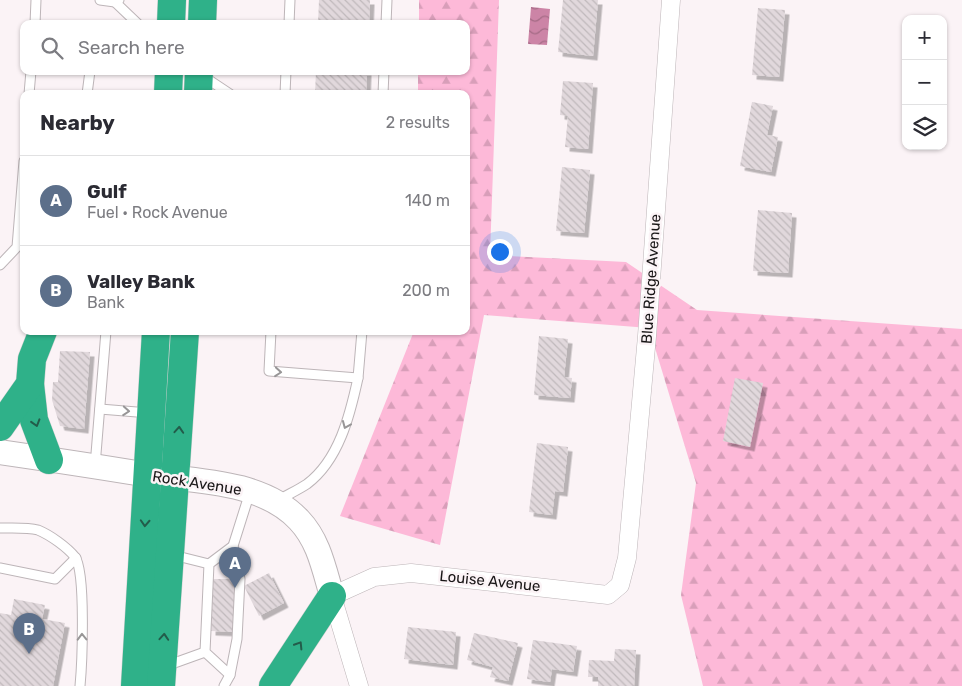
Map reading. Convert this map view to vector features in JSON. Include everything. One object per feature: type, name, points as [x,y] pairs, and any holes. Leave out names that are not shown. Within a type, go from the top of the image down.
[{"type":"highway","points":[[171,20],[172,0]]},
{"type":"highway","points":[[202,20],[204,0]]},
{"type":"highway","points":[[168,90],[169,75]]},
{"type":"highway","points":[[42,335],[32,359],[30,384],[34,420],[49,460]]},
{"type":"highway","points":[[135,686],[156,335]]},
{"type":"highway","points":[[161,677],[185,335]]},
{"type":"highway","points":[[0,427],[30,384]]},
{"type":"highway","points":[[273,686],[332,596]]},
{"type":"street","name":"Blue Ridge Avenue","points":[[627,558],[647,336],[672,0]]},
{"type":"street","name":"Rock Avenue","points":[[0,452],[206,482],[250,492],[276,502],[298,519],[311,533],[318,549],[359,686]]},
{"type":"street","name":"Louise Avenue","points":[[332,596],[374,577],[411,572],[608,595],[620,585],[627,558]]},
{"type":"lane","points":[[35,20],[36,0]]},
{"type":"lane","points":[[100,0],[117,1],[134,20]]},
{"type":"lane","points":[[289,20],[290,0]]},
{"type":"lane","points":[[386,20],[387,0]]},
{"type":"lane","points":[[29,90],[31,75]]},
{"type":"lane","points":[[88,90],[89,75]]},
{"type":"lane","points":[[285,90],[286,75]]},
{"type":"lane","points":[[383,90],[384,75]]},
{"type":"lane","points":[[199,79],[222,90]]},
{"type":"lane","points":[[17,247],[20,210]]},
{"type":"lane","points":[[0,265],[20,243]]},
{"type":"lane","points":[[95,466],[106,335]]},
{"type":"lane","points":[[271,335],[269,371],[358,378]]},
{"type":"lane","points":[[276,502],[308,483],[335,448],[349,420],[358,378],[362,335]]},
{"type":"lane","points":[[100,409],[152,413]]},
{"type":"lane","points":[[224,686],[230,676],[237,639],[240,579],[233,546],[250,492]]},
{"type":"lane","points":[[0,528],[37,530],[59,543],[76,558],[81,583],[82,666],[80,686]]},
{"type":"lane","points":[[230,676],[205,652],[210,564],[233,546]]},
{"type":"lane","points":[[170,554],[210,564]]},
{"type":"lane","points":[[0,568],[55,579],[76,558]]},
{"type":"lane","points":[[161,677],[205,652]]},
{"type":"green space","points":[[419,0],[499,0],[490,255],[626,262],[697,310],[962,329],[962,686],[703,686],[681,595],[696,483],[649,328],[484,315],[440,545],[340,516],[412,335],[470,335],[470,90],[418,90],[418,75],[470,75],[470,20],[419,20]]},
{"type":"water","points":[[531,7],[550,9],[547,45],[528,44]]},
{"type":"building","points":[[319,0],[370,0],[369,20],[318,20]]},
{"type":"building","points":[[563,0],[598,0],[593,56],[558,52]]},
{"type":"building","points":[[758,8],[785,10],[779,77],[752,75]]},
{"type":"building","points":[[316,75],[367,75],[366,90],[315,90]]},
{"type":"building","points":[[563,81],[593,83],[588,149],[565,147],[568,116],[560,115]]},
{"type":"building","points":[[752,102],[773,106],[767,135],[778,137],[771,172],[740,166]]},
{"type":"building","points":[[562,167],[590,170],[584,233],[556,231]]},
{"type":"building","points":[[758,210],[792,213],[788,273],[753,271]]},
{"type":"building","points":[[539,336],[568,339],[564,377],[572,378],[570,398],[534,395]]},
{"type":"building","points":[[60,351],[90,352],[84,429],[60,426],[52,400],[53,382],[58,382]]},
{"type":"building","points":[[735,378],[763,383],[750,447],[723,441]]},
{"type":"building","points":[[537,443],[568,447],[563,492],[555,491],[552,515],[529,512]]},
{"type":"building","points":[[269,573],[284,603],[259,616],[244,586]]},
{"type":"building","points":[[213,579],[236,579],[234,632],[211,631]]},
{"type":"building","points":[[14,599],[45,605],[42,619],[65,623],[53,686],[0,686],[0,613],[11,615]]},
{"type":"building","points":[[408,627],[456,632],[453,665],[404,659]]},
{"type":"building","points":[[474,633],[518,643],[508,681],[490,677],[493,667],[467,660]]},
{"type":"building","points":[[533,640],[577,646],[573,672],[552,669],[550,682],[527,679]]},
{"type":"building","points":[[615,649],[636,650],[634,686],[598,686],[598,677],[588,677],[589,660],[614,661]]},
{"type":"place","name":"Gulf","points":[[235,588]]},
{"type":"place","name":"Valley Bank","points":[[29,654]]}]
